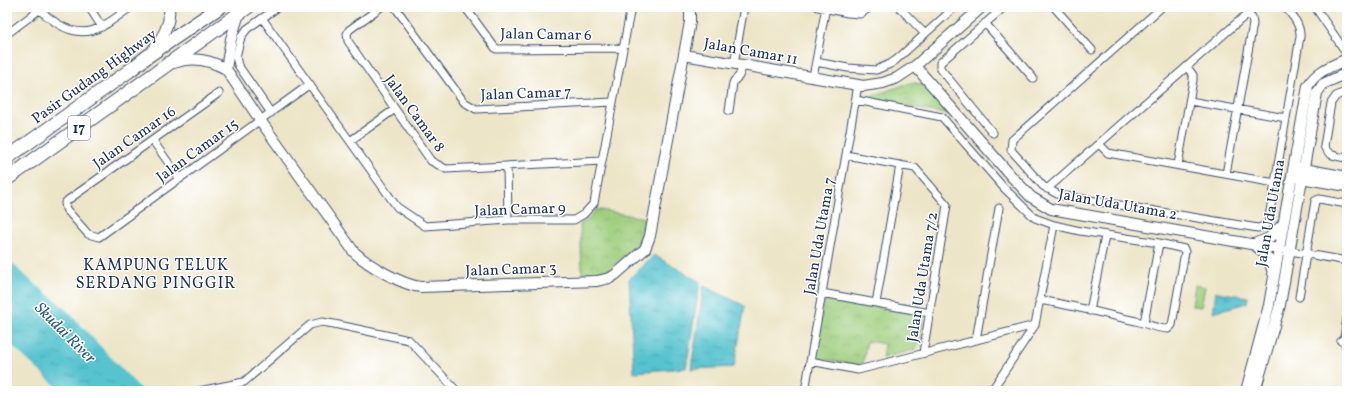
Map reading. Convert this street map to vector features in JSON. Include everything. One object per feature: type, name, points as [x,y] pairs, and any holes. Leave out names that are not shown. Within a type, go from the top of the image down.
[{"type":"highway","name":"Pasir Gudang Highway","points":[[7,158],[117,80],[148,56],[220,7]]},
{"type":"highway","name":"17","points":[[7,179],[243,10]]},
{"type":"street","points":[[88,7],[102,27]]},
{"type":"street","points":[[7,34],[37,9],[58,24],[76,31],[86,32],[94,31],[102,27],[131,7]]},
{"type":"street","points":[[148,56],[163,36],[169,23],[169,7]]},
{"type":"street","points":[[271,113],[238,65],[236,57],[241,38],[247,29],[278,7]]},
{"type":"street","name":"Jalan Camar 8","points":[[381,7],[349,30],[347,34],[348,41],[431,160],[446,169],[602,161]]},
{"type":"street","name":"Jalan Camar 7","points":[[395,7],[464,102],[476,109],[613,102]]},
{"type":"street","name":"Jalan Camar 9","points":[[310,84],[397,207],[425,226],[508,220],[574,220],[584,214],[594,203],[631,7]]},
{"type":"street","name":"Jalan Camar 3","points":[[226,69],[260,120],[354,252],[365,262],[400,281],[421,287],[597,280],[610,278],[615,275],[645,248],[650,236],[690,22],[690,7]]},
{"type":"street","points":[[729,111],[733,83],[739,76],[744,7]]},
{"type":"street","points":[[818,7],[860,14],[871,7]]},
{"type":"street","points":[[899,7],[925,34]]},
{"type":"street","points":[[816,62],[848,68],[876,70],[896,60],[955,7]]},
{"type":"street","points":[[897,78],[915,66],[982,7]]},
{"type":"street","points":[[993,133],[940,68],[940,63],[1004,7]]},
{"type":"street","points":[[1054,7],[1092,50]]},
{"type":"street","points":[[1162,7],[1012,140],[1012,152],[1042,186],[1059,195],[1258,228],[1268,223],[1300,32],[1295,19],[1285,7]]},
{"type":"street","points":[[1047,189],[1255,7]]},
{"type":"street","points":[[1315,7],[1346,50]]},
{"type":"street","name":"Jalan Camar 6","points":[[469,8],[496,48],[623,48]]},
{"type":"street","points":[[813,77],[826,8]]},
{"type":"street","points":[[161,68],[183,59],[198,59],[219,65],[226,69],[232,39],[243,10]]},
{"type":"street","points":[[1226,174],[1253,24],[1252,18],[1247,14]]},
{"type":"street","points":[[262,18],[310,84]]},
{"type":"street","points":[[986,23],[1033,78]]},
{"type":"street","points":[[930,82],[925,65],[932,51]]},
{"type":"street","name":"Jalan Camar 11","points":[[684,55],[858,85],[868,86],[897,78]]},
{"type":"street","name":"Jalan Uda Utama","points":[[1255,391],[1280,305],[1284,250],[1283,224],[1308,86],[1312,78],[1319,73],[1347,59]]},
{"type":"street","name":"Jalan Uda Utama 2","points":[[915,66],[1031,197],[1051,209],[1284,250]]},
{"type":"street","points":[[1178,165],[1190,101],[1193,75],[1187,67]]},
{"type":"street","name":"Jalan Uda Utama","points":[[1246,391],[1269,305],[1274,279],[1284,250],[1299,196],[1317,94],[1323,84],[1347,73]]},
{"type":"street","points":[[897,78],[918,77],[930,82]]},
{"type":"street","name":"Jalan Camar 15","points":[[100,237],[310,84]]},
{"type":"street","name":"Jalan Uda Utama 7","points":[[805,391],[858,85]]},
{"type":"street","points":[[1347,91],[1336,96],[1331,103],[1324,146],[1327,152],[1333,156],[1347,158]]},
{"type":"street","name":"Jalan Camar 16","points":[[100,237],[88,234],[66,209],[68,200],[219,93]]},
{"type":"street","points":[[856,100],[942,117],[1004,188],[1035,218],[1054,225],[1105,236],[1159,243],[1184,249],[1185,252],[1172,326],[1168,329],[1162,329],[1144,323],[1066,304],[1039,300]]},
{"type":"street","points":[[1190,101],[1286,118]]},
{"type":"street","points":[[350,141],[395,109]]},
{"type":"street","points":[[153,140],[180,179]]},
{"type":"street","points":[[1100,144],[1108,153],[1275,183]]},
{"type":"street","points":[[1307,150],[1317,176],[1347,186]]},
{"type":"street","name":"Jalan Uda Utama 7/2","points":[[846,155],[915,168],[947,205],[923,353]]},
{"type":"street","points":[[876,303],[900,164]]},
{"type":"street","points":[[507,166],[508,220]]},
{"type":"street","points":[[1292,172],[1317,176],[1347,177]]},
{"type":"street","points":[[1299,196],[1303,188],[1317,176]]},
{"type":"street","points":[[1299,297],[1315,201],[1319,199],[1347,204]]},
{"type":"street","points":[[976,340],[999,208]]},
{"type":"street","points":[[1254,244],[1269,238],[1283,224]]},
{"type":"street","points":[[988,391],[994,387],[1035,325],[1054,225]]},
{"type":"street","points":[[1090,311],[1105,236]]},
{"type":"street","points":[[1144,323],[1159,243]]},
{"type":"street","points":[[1254,244],[1263,251],[1268,258],[1274,279]]},
{"type":"street","points":[[1284,250],[1347,261]]},
{"type":"street","points":[[822,293],[930,313]]},
{"type":"street","points":[[1341,340],[1344,338],[1347,318]]},
{"type":"street","points":[[199,391],[244,382],[310,325],[322,322],[409,340],[454,388],[455,391]]},
{"type":"street","points":[[810,361],[858,370],[1035,325]]},
{"type":"green space","points":[[913,82],[930,87],[950,115],[865,98]]},
{"type":"green space","points":[[596,209],[644,218],[640,242],[607,271],[582,273],[580,224],[590,217]]},
{"type":"green space","points":[[1195,285],[1205,287],[1201,307],[1192,306]]},
{"type":"green space","points":[[828,298],[920,315],[923,320],[919,344],[914,350],[882,358],[884,344],[867,341],[863,363],[856,365],[818,358],[815,353],[824,301]]},
{"type":"water","points":[[654,255],[700,282],[686,368],[634,372],[629,279]]},
{"type":"water","name":"Skudai River","points":[[7,265],[17,276],[61,312],[135,391],[69,391],[7,334]]},
{"type":"water","points":[[704,286],[745,306],[734,367],[691,369]]},
{"type":"water","points":[[1216,292],[1248,297],[1247,303],[1213,312]]},
{"type":"waterway","name":"Skudai River","points":[[7,265],[17,276],[61,312],[135,391]]},
{"type":"waterway","points":[[7,334],[69,391]]},
{"type":"district","name":"KAMPUNG TELUK SERDANG PINGGIR","points":[[156,273]]}]
